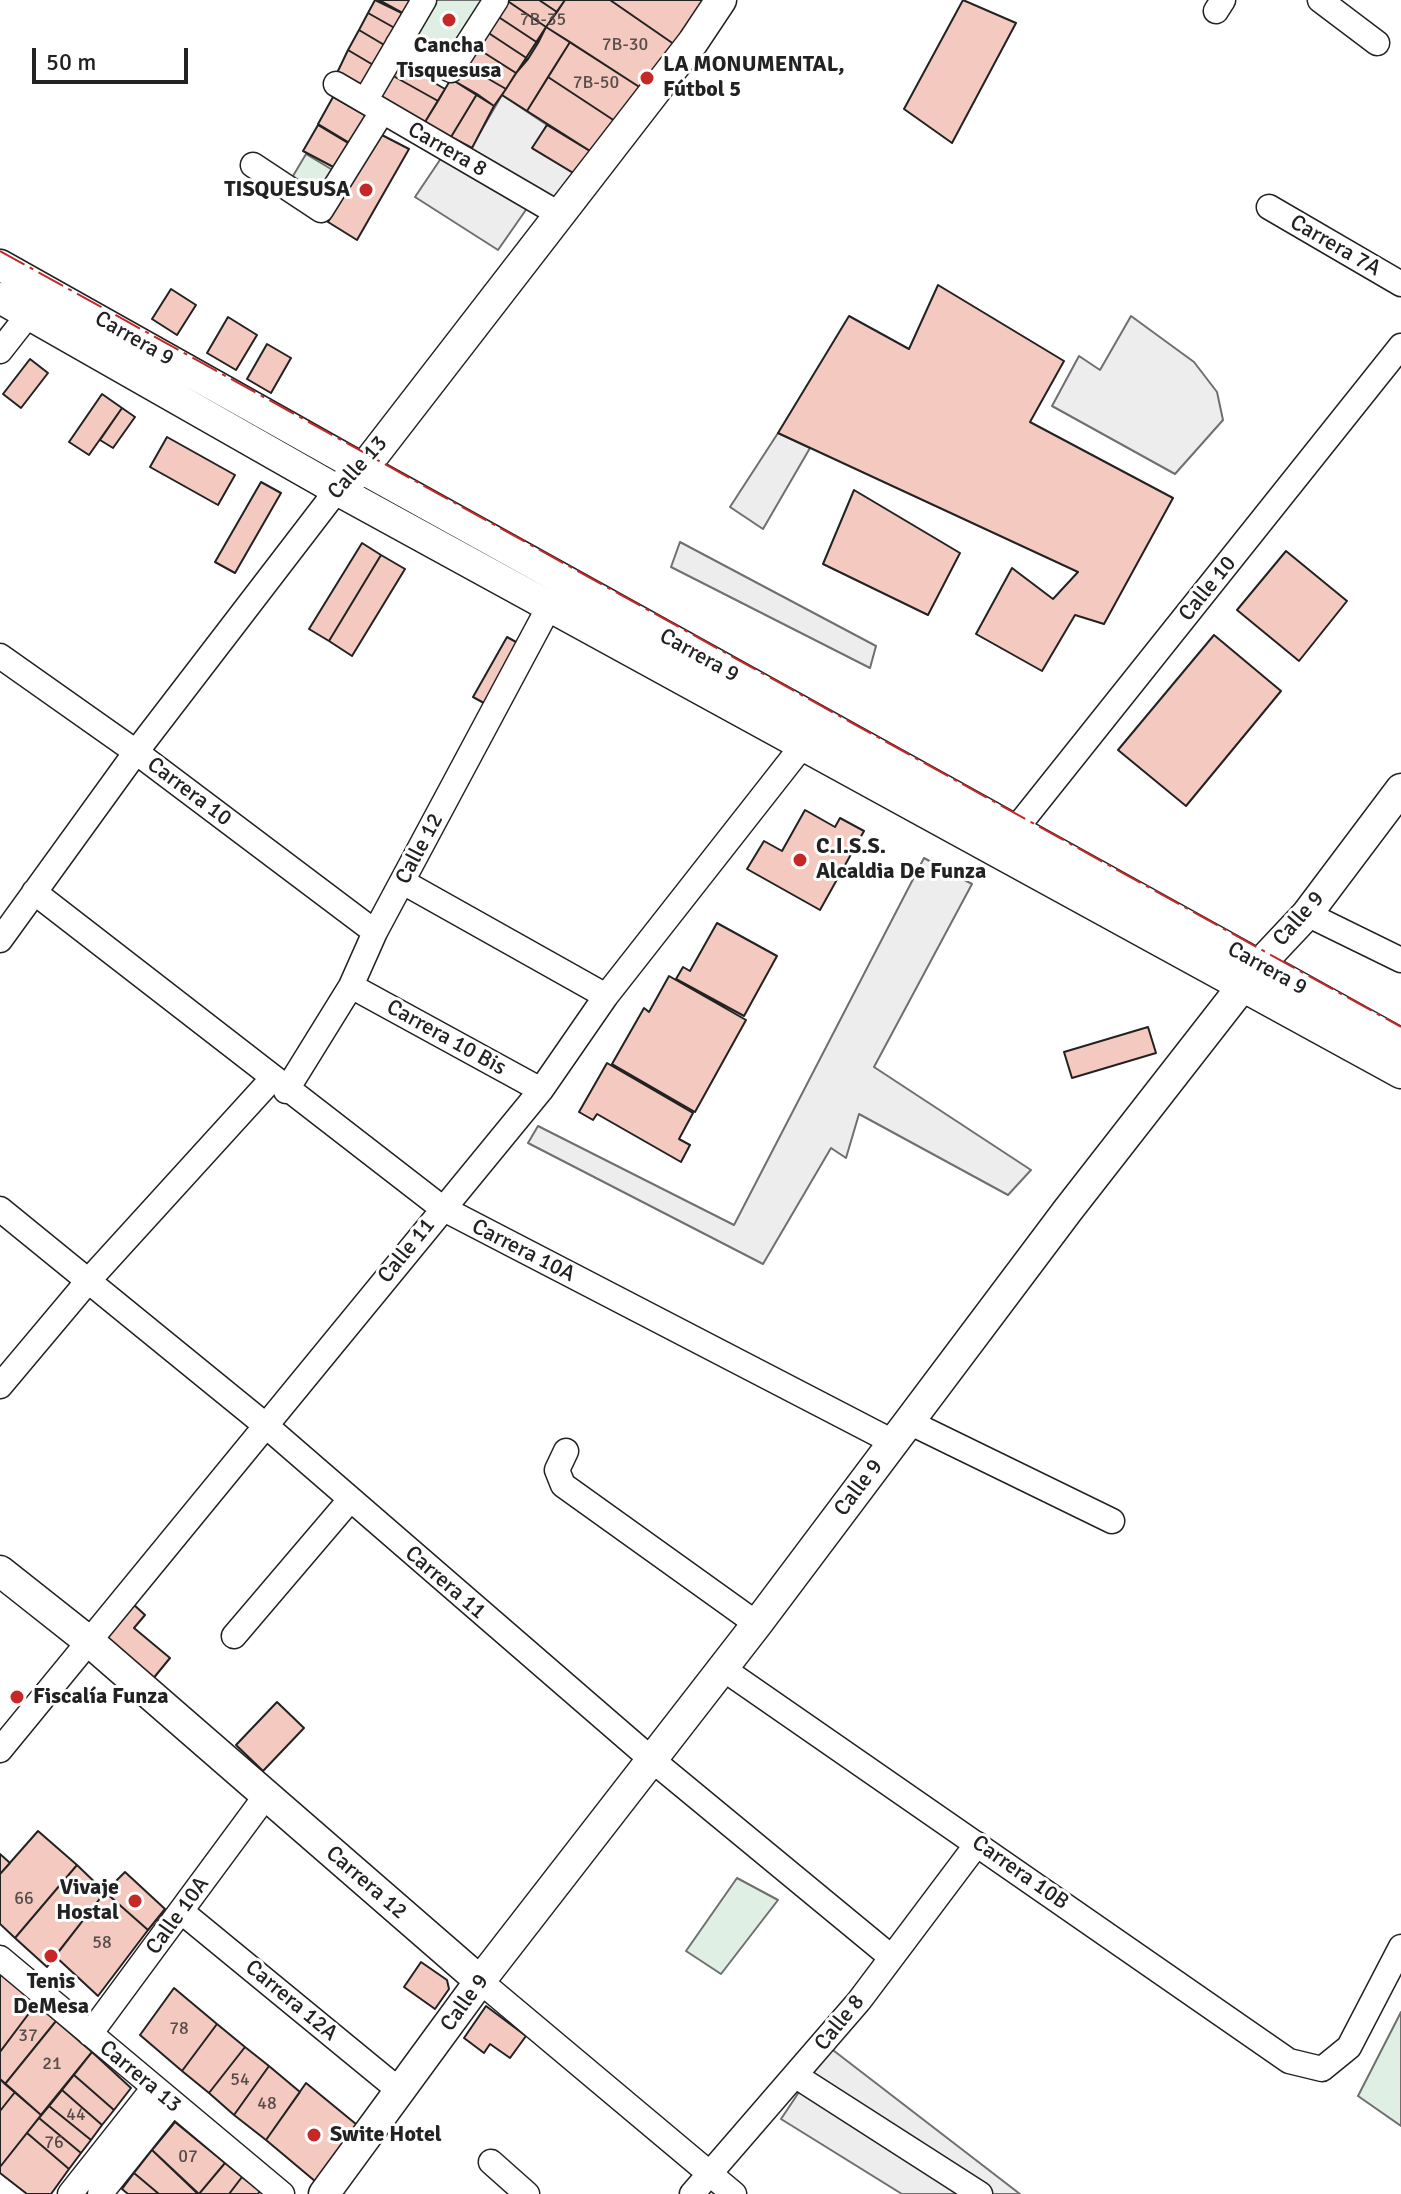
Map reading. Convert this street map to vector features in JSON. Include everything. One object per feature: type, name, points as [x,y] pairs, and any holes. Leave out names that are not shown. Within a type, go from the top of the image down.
[{"type":"main road","name":"Calle 13","points":[[337,490],[363,469],[693,42],[721,0]]},
{"type":"main road","name":"Carrera 9","points":[[0,265],[1014,831],[1251,975],[1401,1073]]},
{"type":"main road","name":"Carrera 9","points":[[0,298],[337,490],[803,745],[1251,975],[1401,1044]]},
{"type":"main road","name":"Calle 9","points":[[324,2194],[480,1981],[757,1624],[1068,1210],[1251,975],[1307,914],[1401,789]]},
{"type":"main road","name":"Carrera 12","points":[[0,1571],[91,1643],[480,1981]]},
{"type":"street","points":[[253,165],[321,210],[374,107],[398,44],[424,0]]},
{"type":"street","points":[[398,44],[451,70],[496,0]]},
{"type":"street","points":[[1320,0],[1377,43]]},
{"type":"street","name":"Carrera 8","points":[[336,84],[559,214]]},
{"type":"street","name":"Carrera 7A","points":[[1269,207],[1401,284]]},
{"type":"street","points":[[0,351],[29,314]]},
{"type":"street","name":"Calle 10","points":[[1014,831],[1400,352]]},
{"type":"street","name":"Calle 13","points":[[0,940],[136,752],[337,490]]},
{"type":"street","name":"Calle 12","points":[[0,1386],[89,1280],[279,1085],[351,986],[375,932],[550,605]]},
{"type":"street","name":"Carrera 10","points":[[0,656],[136,752],[375,932]]},
{"type":"street","name":"Calle 11","points":[[0,1750],[91,1643],[264,1424],[541,1090],[606,996],[803,745]]},
{"type":"street","points":[[403,882],[606,996]]},
{"type":"street","name":"Carrera 10A","points":[[34,892],[279,1085],[442,1208],[901,1432],[1112,1521]]},
{"type":"street","points":[[1307,914],[1401,960]]},
{"type":"street","name":"Carrera 10 Bis","points":[[351,986],[541,1090]]},
{"type":"street","name":"Carrera 11","points":[[0,1209],[264,1424],[349,1501],[651,1759],[891,1957]]},
{"type":"street","points":[[566,1451],[557,1470],[563,1485],[757,1624]]},
{"type":"street","points":[[234,1636],[349,1501]]},
{"type":"street","name":"Carrera 10B","points":[[722,1668],[1289,2061],[1322,2069],[1349,2047],[1401,1947]]},
{"type":"street","name":"Calle 10A","points":[[90,2034],[265,1797]]},
{"type":"street","name":"Calle 8","points":[[692,2194],[796,2076],[977,1844]]},
{"type":"street","name":"Carrera 12A","points":[[182,1912],[400,2091]]},
{"type":"street","name":"Carrera 13","points":[[0,1958],[162,2097],[282,2194]]},
{"type":"street","name":"Carrera 12","points":[[480,1981],[734,2194]]},
{"type":"street","points":[[796,2076],[980,2194]]},
{"type":"street","points":[[70,2194],[162,2097]]},
{"type":"street","points":[[100,2194],[162,2097]]},
{"type":"street","points":[[491,2162],[527,2194]]},
{"type":"green space","name":"Cancha Tisquesusa","points":[[431,0],[489,0],[452,65],[409,39]]},
{"type":"green space","points":[[306,154],[336,172],[319,200],[290,181]]},
{"type":"green space","points":[[737,1878],[778,1900],[721,1974],[686,1951]]},
{"type":"green space","points":[[1401,2012],[1401,2126],[1358,2096]]},
{"type":"shaded area","points":[[502,95],[547,125],[533,149],[580,177],[559,209],[537,194],[498,250],[415,197],[454,139],[471,148]]},
{"type":"shaded area","points":[[1131,316],[1194,362],[1217,392],[1223,420],[1175,474],[1052,406],[1079,356],[1100,370]]},
{"type":"shaded area","points":[[778,433],[810,448],[763,529],[730,507]]},
{"type":"shaded area","points":[[680,542],[876,646],[870,668],[671,567]]},
{"type":"shaded area","points":[[924,858],[972,884],[874,1067],[1031,1170],[1008,1195],[859,1114],[846,1158],[831,1148],[763,1264],[528,1143],[538,1126],[734,1225]]},
{"type":"shaded area","points":[[829,2047],[1020,2194],[902,2194],[781,2119]]},
{"type":"building","points":[[375,0],[408,16],[400,31],[368,13]]},
{"type":"building","points":[[379,0],[417,0],[408,16]]},
{"type":"building","points":[[506,0],[546,27],[538,43],[494,14]]},
{"type":"building","points":[[506,0],[539,0],[557,12],[546,27]]},
{"type":"building","points":[[539,0],[565,0],[557,12]]},
{"type":"building","points":[[565,0],[610,0],[681,49],[644,90],[546,27]]},
{"type":"building","points":[[610,0],[716,0],[681,49]]},
{"type":"building","points":[[963,0],[1016,23],[952,143],[904,109]]},
{"type":"building","points":[[368,13],[400,31],[391,49],[359,30]]},
{"type":"building","points":[[494,14],[538,43],[528,59],[484,30]]},
{"type":"building","points":[[546,27],[570,42],[527,111],[502,95]]},
{"type":"building","points":[[359,30],[391,49],[380,69],[348,50]]},
{"type":"building","points":[[484,30],[528,59],[516,73],[472,45]]},
{"type":"building","points":[[570,42],[644,90],[621,125],[548,77]]},
{"type":"building","points":[[472,45],[516,73],[506,89],[461,63]]},
{"type":"building","points":[[348,50],[380,69],[367,90],[337,73]]},
{"type":"building","points":[[395,60],[445,89],[438,101],[388,73]]},
{"type":"building","points":[[461,63],[506,89],[494,106],[451,79]]},
{"type":"building","points":[[388,73],[438,101],[425,122],[376,94]]},
{"type":"building","points":[[548,77],[621,125],[598,156],[527,111]]},
{"type":"building","points":[[451,79],[477,94],[451,137],[425,122]]},
{"type":"building","points":[[477,94],[494,106],[472,148],[451,137]]},
{"type":"building","points":[[333,97],[368,117],[353,145],[318,124]]},
{"type":"building","points":[[318,125],[353,146],[339,170],[303,151]]},
{"type":"building","points":[[547,125],[598,156],[580,177],[532,148]]},
{"type":"building","name":"TISQUESUSA","points":[[380,134],[409,149],[357,240],[328,222]]},
{"type":"building","points":[[938,285],[1064,361],[1030,422],[1173,498],[1104,624],[1075,615],[1042,671],[976,634],[1012,568],[1053,599],[1078,572],[778,433],[849,316],[909,349]]},
{"type":"building","points":[[171,289],[196,305],[177,335],[152,319]]},
{"type":"building","points":[[228,317],[257,335],[236,370],[207,353]]},
{"type":"building","points":[[267,344],[291,358],[271,393],[247,379]]},
{"type":"building","points":[[30,359],[48,373],[21,408],[3,394]]},
{"type":"building","points":[[102,394],[122,408],[89,455],[69,442]]},
{"type":"building","points":[[122,408],[135,417],[113,448],[100,440]]},
{"type":"building","points":[[167,437],[235,475],[218,505],[150,467]]},
{"type":"building","points":[[261,482],[281,493],[235,573],[215,562]]},
{"type":"building","points":[[854,490],[960,553],[928,615],[823,564]]},
{"type":"building","points":[[362,543],[381,555],[329,641],[309,629]]},
{"type":"building","points":[[1286,551],[1347,601],[1299,661],[1237,610]]},
{"type":"building","points":[[381,555],[405,569],[352,656],[329,641]]},
{"type":"building","points":[[1214,635],[1281,691],[1186,806],[1118,750]]},
{"type":"building","points":[[507,637],[527,648],[493,708],[473,697]]},
{"type":"building","name":"C.I.S.S. Alcaldia De Funza","points":[[805,810],[835,827],[840,818],[864,831],[820,910],[747,869],[764,841],[782,851]]},
{"type":"building","points":[[717,923],[777,956],[744,1016],[676,979],[683,967],[690,971]]},
{"type":"building","points":[[669,976],[746,1020],[695,1112],[612,1064],[644,1008],[649,1012]]},
{"type":"building","points":[[1148,1027],[1156,1053],[1072,1078],[1064,1052]]},
{"type":"building","points":[[607,1063],[693,1113],[679,1139],[690,1145],[681,1162],[597,1114],[593,1120],[579,1112]]},
{"type":"building","points":[[132,1603],[145,1615],[134,1628],[170,1658],[152,1680],[103,1638]]},
{"type":"building","points":[[277,1702],[304,1728],[263,1771],[236,1745]]},
{"type":"building","points":[[38,1831],[77,1865],[15,1938],[0,1924],[0,1874]]},
{"type":"building","points":[[0,1854],[10,1863],[0,1874]]},
{"type":"building","points":[[77,1865],[105,1892],[47,1967],[15,1938]]},
{"type":"building","name":"Vivaje Hostal","points":[[125,1872],[165,1909],[148,1930],[105,1892]]},
{"type":"building","points":[[105,1892],[148,1930],[98,1996],[55,1956]]},
{"type":"building","points":[[421,1962],[447,1980],[449,1989],[435,2009],[404,1987]]},
{"type":"building","points":[[0,1974],[36,2004],[0,2052]]},
{"type":"building","points":[[174,1988],[217,2024],[182,2071],[140,2035]]},
{"type":"building","points":[[36,2004],[56,2021],[5,2084],[0,2079],[0,2052]]},
{"type":"building","points":[[486,2006],[526,2036],[510,2058],[490,2044],[484,2053],[464,2038]]},
{"type":"building","points":[[56,2021],[92,2052],[41,2115],[5,2084]]},
{"type":"building","points":[[217,2024],[245,2047],[209,2093],[182,2071]]},
{"type":"building","points":[[245,2047],[269,2066],[234,2115],[209,2093]]},
{"type":"building","points":[[92,2052],[131,2088],[114,2110],[74,2075]]},
{"type":"building","points":[[269,2066],[300,2092],[266,2140],[234,2115]]},
{"type":"building","points":[[74,2075],[114,2110],[102,2125],[62,2090]]},
{"type":"building","points":[[0,2079],[15,2092],[0,2111]]},
{"type":"building","name":"Swite Hotel","points":[[306,2083],[362,2129],[322,2187],[266,2140]]},
{"type":"building","points":[[62,2090],[102,2125],[91,2140],[49,2106]]},
{"type":"building","points":[[15,2092],[41,2115],[0,2167],[0,2111]]},
{"type":"building","points":[[49,2106],[91,2140],[81,2153],[39,2118]]},
{"type":"building","points":[[39,2118],[81,2153],[69,2169],[27,2133]]},
{"type":"building","points":[[175,2122],[225,2163],[199,2194],[152,2150]]},
{"type":"building","points":[[27,2133],[69,2169],[51,2194],[27,2194],[0,2173],[0,2167]]},
{"type":"building","points":[[152,2150],[198,2194],[159,2194],[134,2173]]},
{"type":"building","points":[[225,2163],[242,2177],[229,2194],[199,2194]]},
{"type":"building","points":[[134,2173],[159,2194],[128,2194],[122,2189]]},
{"type":"building","points":[[242,2177],[260,2191],[258,2194],[229,2194]]},
{"type":"power","points":[[0,251],[1401,1027]]},
{"type":"place","name":"Cancha Tisquesusa","points":[[449,20]]},
{"type":"place","name":"LA MONUMENTAL, Fútbol 5","points":[[647,78]]},
{"type":"place","name":"TISQUESUSA","points":[[366,190]]},
{"type":"place","name":"C.I.S.S. Alcaldia De Funza","points":[[800,860]]},
{"type":"place","name":"Fiscalía Funza","points":[[17,1697]]},
{"type":"place","name":"Vivaje Hostal","points":[[135,1901]]},
{"type":"place","name":"Tenis DeMesa","points":[[51,1956]]},
{"type":"place","name":"Swite Hotel","points":[[314,2135]]}]
